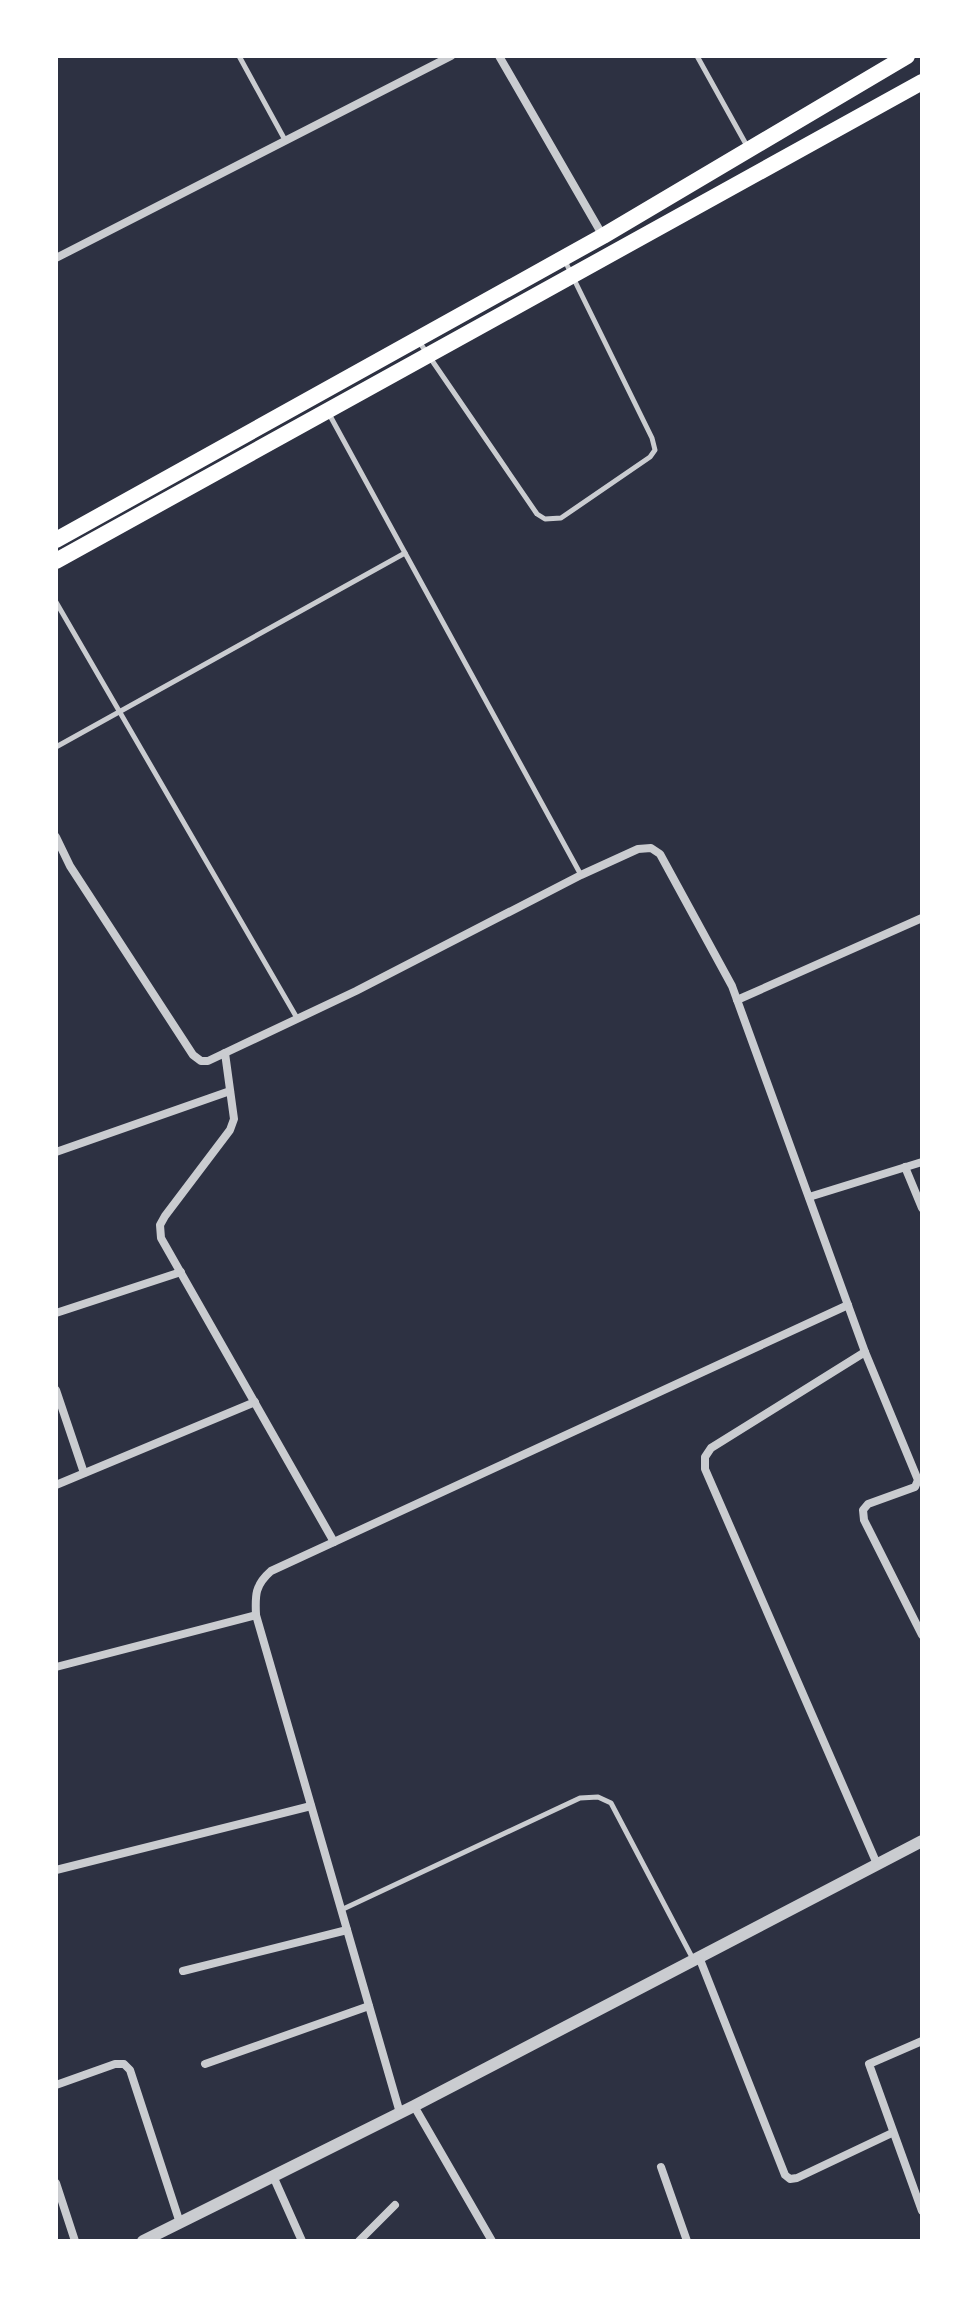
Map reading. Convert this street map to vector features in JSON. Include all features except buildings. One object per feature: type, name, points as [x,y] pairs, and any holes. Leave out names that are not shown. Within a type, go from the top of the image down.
[{"type":"highway","points":[[56,540],[603,236],[907,56]]},
{"type":"highway","points":[[56,561],[922,82]]},
{"type":"street","points":[[56,258],[451,56]]},
{"type":"street","points":[[499,56],[603,236]]},
{"type":"street","points":[[56,837],[70,866],[193,1055],[201,1061],[208,1061],[356,991],[581,875],[638,849],[651,848],[660,854],[732,986],[865,1352],[918,1480],[915,1487],[868,1504],[863,1510],[864,1520],[922,1635]]},
{"type":"street","points":[[737,1000],[922,918]]},
{"type":"street","points":[[225,1053],[234,1119],[230,1130],[160,1225],[161,1238],[334,1542]]},
{"type":"street","points":[[56,1152],[230,1091]]},
{"type":"street","points":[[809,1197],[922,1162]]},
{"type":"street","points":[[905,1167],[922,1208]]},
{"type":"street","points":[[56,1313],[181,1272]]},
{"type":"street","points":[[400,2113],[256,1615],[255,1593],[259,1582],[271,1571],[848,1305]]},
{"type":"street","points":[[865,1352],[711,1448],[705,1457],[705,1469],[877,1864]]},
{"type":"street","points":[[56,1390],[84,1473]]},
{"type":"street","points":[[56,1485],[255,1402]]},
{"type":"street","points":[[56,1667],[256,1615]]},
{"type":"street","points":[[56,1870],[311,1806]]},
{"type":"street","points":[[143,2241],[414,2106],[922,1841]]},
{"type":"street","points":[[183,1971],[347,1930]]},
{"type":"street","points":[[696,1958],[785,2175],[790,2179],[797,2178],[892,2133]]},
{"type":"street","points":[[205,2064],[369,2006]]},
{"type":"street","points":[[922,2041],[869,2064],[922,2211]]},
{"type":"street","points":[[56,2085],[115,2064],[124,2064],[130,2070],[180,2223]]},
{"type":"street","points":[[414,2106],[492,2241]]},
{"type":"street","points":[[661,2167],[687,2241]]},
{"type":"street","points":[[273,2176],[302,2241]]},
{"type":"street","points":[[56,2183],[75,2241]]},
{"type":"street","points":[[359,2241],[395,2205]]},
{"type":"lane","points":[[239,56],[285,141]]},
{"type":"lane","points":[[697,56],[750,150]]},
{"type":"lane","points":[[417,338],[427,357],[537,514],[545,519],[561,518],[650,457],[655,450],[652,438],[564,257]]},
{"type":"lane","points":[[328,412],[581,875]]},
{"type":"lane","points":[[56,747],[405,553]]},
{"type":"lane","points":[[56,602],[297,1018]]},
{"type":"lane","points":[[341,1910],[580,1798],[598,1797],[611,1803],[696,1958]]}]
